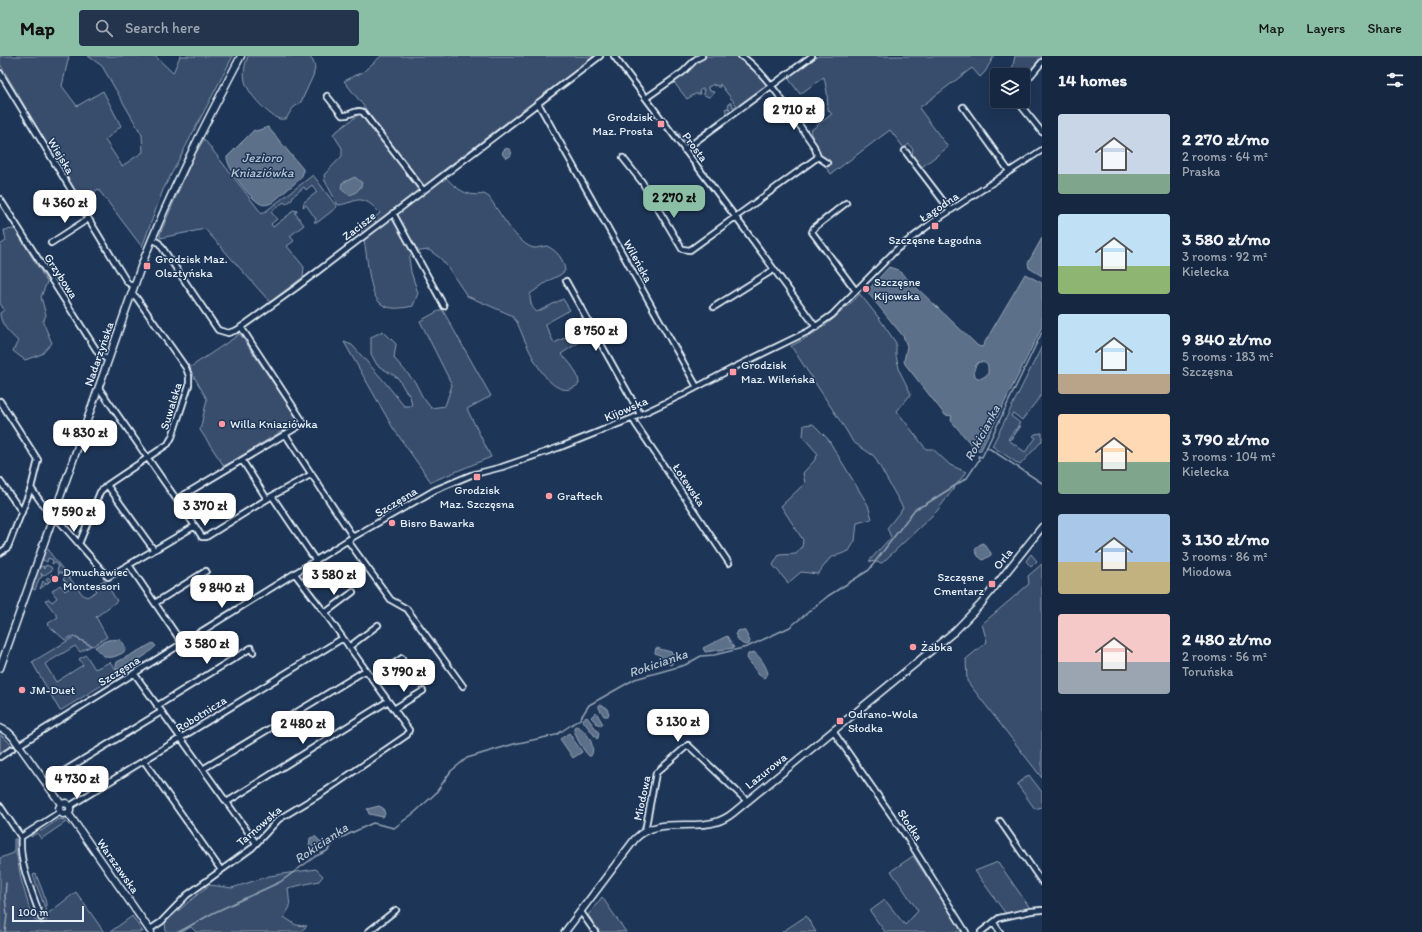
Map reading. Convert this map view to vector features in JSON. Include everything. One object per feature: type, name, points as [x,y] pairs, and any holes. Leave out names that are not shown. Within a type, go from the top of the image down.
[{"type":"street","name":"Nadarzyńska","points":[[1,664],[131,294],[152,239],[194,144],[241,56]]},
{"type":"street","name":"Zacisze","points":[[152,239],[159,243],[218,330],[228,333],[241,328],[600,56]]},
{"type":"street","name":"Prosta","points":[[614,56],[816,327]]},
{"type":"street","points":[[646,98],[683,72],[696,59],[702,56]]},
{"type":"street","points":[[741,56],[751,63],[772,86],[814,146],[818,156],[827,163]]},
{"type":"street","points":[[684,150],[812,56]]},
{"type":"street","points":[[1030,77],[1042,62]]},
{"type":"street","name":"Wiejska","points":[[0,73],[127,282],[134,287]]},
{"type":"street","points":[[327,96],[342,115],[347,115],[356,110],[363,112],[423,190]]},
{"type":"street","name":"Wileńska","points":[[538,103],[697,387]]},
{"type":"street","points":[[963,107],[1009,171]]},
{"type":"street","points":[[1023,108],[1042,132]]},
{"type":"street","name":"Łagodna","points":[[816,327],[832,315],[897,249],[950,210],[1042,150]]},
{"type":"street","points":[[905,151],[950,210]]},
{"type":"street","points":[[623,158],[642,182],[682,249],[690,250],[818,156]]},
{"type":"street","name":"Grzybowa","points":[[0,199],[99,354],[108,360]]},
{"type":"street","points":[[846,203],[814,228],[812,232],[856,291]]},
{"type":"street","points":[[393,212],[444,306]]},
{"type":"street","points":[[51,243],[88,219]]},
{"type":"street","points":[[714,306],[773,270]]},
{"type":"street","points":[[566,281],[640,414]]},
{"type":"street","name":"Suwalska","points":[[107,485],[165,446],[170,440],[190,381],[186,368],[136,297],[131,294]]},
{"type":"street","name":"Kijowska","points":[[435,490],[471,475],[502,467],[563,446],[633,418],[816,327]]},
{"type":"street","points":[[177,499],[304,423],[241,328]]},
{"type":"street","points":[[99,388],[202,537],[206,537],[272,496],[312,474]]},
{"type":"street","points":[[0,401],[38,460],[31,488],[8,547],[0,553]]},
{"type":"street","name":"Łotewska","points":[[633,418],[729,563]]},
{"type":"street","points":[[285,434],[353,537]]},
{"type":"street","points":[[242,460],[266,500]]},
{"type":"street","points":[[0,481],[22,512]]},
{"type":"street","points":[[79,544],[100,492],[107,485],[154,550]]},
{"type":"street","points":[[31,488],[53,519],[60,522],[108,577],[195,526]]},
{"type":"street","name":"Szczęsna","points":[[19,745],[353,537],[435,490]]},
{"type":"street","points":[[272,496],[316,561]]},
{"type":"street","name":"Orla","points":[[981,604],[1042,527]]},
{"type":"street","points":[[348,541],[391,600],[407,609],[463,686]]},
{"type":"street","points":[[129,565],[182,643]]},
{"type":"street","points":[[155,603],[206,571]]},
{"type":"street","points":[[295,574],[394,709],[423,691]]},
{"type":"street","points":[[325,613],[353,592]]},
{"type":"street","name":"Lazurowa","points":[[565,932],[635,839],[645,831],[662,826],[702,825],[718,822],[725,818],[748,801],[955,631],[981,604]]},
{"type":"street","points":[[349,646],[378,626]]},
{"type":"street","name":"Robotnicza","points":[[70,806],[343,638]]},
{"type":"street","points":[[157,706],[251,648],[254,652]]},
{"type":"street","points":[[372,678],[402,658]]},
{"type":"street","points":[[203,769],[366,670]]},
{"type":"street","points":[[134,673],[256,843]]},
{"type":"street","points":[[227,802],[388,701]]},
{"type":"street","name":"Tarnowska","points":[[150,931],[161,922],[187,895],[250,849],[284,816],[324,792],[407,736],[409,730],[394,709]]},
{"type":"street","points":[[46,782],[161,712]]},
{"type":"street","points":[[0,728],[11,734],[61,804]]},
{"type":"street","name":"Słodka","points":[[833,731],[906,836],[966,932]]},
{"type":"street","name":"Miodowa","points":[[645,831],[656,773],[688,745],[748,801]]},
{"type":"street","points":[[0,757],[12,749]]},
{"type":"street","points":[[144,761],[221,870]]},
{"type":"street","points":[[21,837],[60,812],[62,814],[68,813],[70,806],[66,803],[61,804]]},
{"type":"street","points":[[60,812],[59,807],[61,804]]},
{"type":"street","points":[[0,806],[21,837],[20,848],[22,861],[41,918]]},
{"type":"street","name":"Warszawska","points":[[68,813],[150,931]]},
{"type":"street","points":[[1000,821],[1042,882]]},
{"type":"street","points":[[368,932],[396,910]]},
{"type":"street","points":[[981,932],[1000,918],[1042,910]]},
{"type":"street","points":[[581,912],[595,932]]},
{"type":"street","points":[[994,922],[1000,932]]},
{"type":"shaded area","points":[[0,56],[69,56],[62,86],[77,106],[103,91],[121,126],[105,140],[122,166],[143,152],[142,135],[102,66],[88,56],[155,56],[173,73],[180,56],[233,56],[163,190],[142,247],[98,189],[84,201],[70,183],[0,64]]},
{"type":"shaded area","points":[[248,56],[309,56],[313,61],[315,68],[313,76],[301,102],[292,109],[286,119],[278,119],[268,112],[249,91],[246,86],[244,75]]},
{"type":"shaded area","points":[[381,56],[594,56],[441,172],[460,190],[477,195],[484,194],[489,197],[509,227],[522,241],[535,248],[547,246],[554,250],[562,259],[565,271],[530,294],[530,299],[532,306],[537,312],[563,299],[570,310],[545,324],[554,343],[579,331],[584,339],[561,354],[575,372],[579,380],[579,384],[568,389],[558,388],[549,380],[540,370],[532,357],[517,322],[511,315],[467,296],[447,266],[440,258],[429,250],[413,252],[409,258],[411,272],[418,293],[413,306],[405,308],[392,308],[384,306],[376,297],[370,279],[361,229],[380,213],[364,200],[356,200],[338,205],[325,181],[324,175],[342,156],[342,148],[333,134],[366,109],[344,81],[363,72]]},
{"type":"shaded area","points":[[704,56],[740,56],[767,81],[765,88],[726,115],[727,113],[725,109],[730,109],[728,107],[729,103],[732,103],[733,107],[737,106],[720,84],[720,87],[717,85],[714,86],[714,84],[708,87],[710,91],[714,92],[711,96],[708,97],[703,94],[704,89],[702,89],[699,91],[700,94],[695,94],[687,99],[673,81]]},
{"type":"shaded area","points":[[818,56],[994,56],[985,72],[980,77],[972,68],[919,108],[948,147],[922,167],[912,155],[913,150],[909,144],[904,148],[890,130],[831,174],[823,164],[810,131],[832,114],[828,110],[824,77],[800,94],[788,78]]},
{"type":"shaded area","points":[[1015,56],[1042,56],[1030,70],[1030,68],[1012,68]]},
{"type":"shaded area","points":[[723,116],[723,118],[688,145],[686,145],[676,131],[677,130],[686,143],[688,143]]},
{"type":"shaded area","points":[[204,139],[262,214],[313,175],[337,207],[318,222],[314,222],[316,219],[306,205],[303,207],[304,202],[317,192],[312,185],[306,190],[304,187],[292,197],[293,199],[286,204],[284,202],[271,212],[277,219],[271,224],[273,227],[293,210],[298,211],[295,213],[304,225],[290,236],[294,241],[287,246],[304,267],[303,277],[270,302],[205,229],[160,238],[160,234],[192,160]]},
{"type":"shaded area","points":[[15,229],[47,282],[41,297],[46,315],[43,322],[52,343],[42,354],[25,360],[13,351],[18,341],[9,332],[0,317],[0,313],[4,310],[0,303],[0,245],[6,241],[4,230]]},
{"type":"shaded area","points":[[860,294],[896,343],[896,356],[900,372],[911,394],[897,411],[926,449],[933,449],[950,465],[966,472],[937,511],[882,563],[869,561],[891,537],[887,528],[903,508],[874,456],[853,442],[791,346],[811,335],[828,323]]},
{"type":"shaded area","points":[[442,309],[491,396],[467,409],[491,457],[431,482],[393,428],[344,342],[352,345],[404,406],[412,406],[410,396],[398,378],[377,365],[371,354],[371,337],[383,331],[396,344],[394,358],[415,382],[422,396],[431,408],[445,406],[452,385],[420,321]]},
{"type":"shaded area","points":[[240,334],[299,421],[224,466],[200,430],[207,399],[189,368]]},
{"type":"shaded area","points":[[1042,346],[1042,394],[1022,420],[1013,413],[1011,416],[1020,423],[1008,439],[1009,440],[1021,426],[1010,441],[1025,452],[1036,438],[1033,436],[1035,434],[1042,433],[1042,441],[1020,465],[992,446]]},
{"type":"shaded area","points":[[813,424],[828,439],[868,505],[872,519],[857,523],[855,541],[849,551],[830,558],[818,574],[801,572],[788,583],[773,565],[779,555],[796,554],[802,547],[803,540],[781,506],[805,483],[803,473],[818,454],[803,437],[804,425]]},
{"type":"shaded area","points":[[45,548],[49,550],[83,595],[87,597],[97,591],[94,586],[104,580],[117,601],[96,617],[107,637],[93,646],[73,636],[65,640],[47,624],[58,617],[45,600],[49,599],[52,602],[57,598],[52,591],[60,585],[65,591],[71,587],[63,579],[65,577],[61,572],[56,576],[59,573],[57,569],[59,567],[55,562],[52,564],[53,560],[48,558],[47,562],[43,560],[42,558]]},
{"type":"shaded area","points":[[1031,554],[1037,561],[1031,567],[1026,561]]},
{"type":"shaded area","points":[[1042,564],[1042,778],[967,681],[966,659],[987,642],[982,624],[1029,584],[1028,576]]},
{"type":"shaded area","points":[[46,565],[51,567],[52,570],[43,576],[41,573],[42,577],[39,579],[35,590],[31,588],[39,567],[44,566],[44,569]]},
{"type":"shaded area","points":[[52,574],[55,577],[49,582],[46,579],[48,577],[51,580],[53,578],[51,575]]},
{"type":"shaded area","points":[[43,581],[46,584],[40,589]]},
{"type":"shaded area","points":[[74,637],[91,646],[80,652],[75,646],[45,664],[56,682],[83,665],[79,659],[86,655],[95,669],[110,662],[120,674],[60,711],[32,662]]},
{"type":"shaded area","points":[[0,735],[4,737],[13,747],[0,755]]},
{"type":"shaded area","points":[[1029,775],[1042,792],[1042,807],[1035,809],[1017,784]]},
{"type":"shaded area","points":[[59,819],[65,820],[70,826],[66,822],[41,839],[37,833],[31,837],[31,834],[39,830],[41,831]]},
{"type":"shaded area","points":[[14,839],[16,839],[16,851],[21,879],[31,914],[36,921],[41,924],[45,923],[47,920],[46,915],[76,892],[104,932],[0,932],[0,858],[14,853]]},
{"type":"shaded area","points":[[913,856],[963,932],[885,932],[870,911],[885,900],[905,925],[918,911],[891,871]]},
{"type":"shaded area","points":[[998,862],[1030,908],[1006,914],[975,871]]},
{"type":"shaded area","points":[[316,869],[323,876],[319,881],[288,888],[290,907],[284,917],[296,925],[307,926],[300,932],[196,932],[191,927],[182,932],[166,932],[165,922],[210,885],[232,888],[269,876]]},
{"type":"shaded area","points":[[36,874],[45,897],[46,911],[33,875]]},
{"type":"shaded area","points":[[602,897],[626,932],[600,932],[588,915]]},
{"type":"shaded area","points":[[132,916],[143,932],[110,932],[131,917]]},
{"type":"shaded area","points":[[806,916],[816,932],[782,932]]},
{"type":"water","name":"Jezioro Kniaziówka","points":[[268,127],[303,169],[303,173],[301,178],[273,202],[264,205],[251,196],[240,183],[230,168],[227,157],[254,130],[256,131]]},
{"type":"water","points":[[507,148],[512,153],[507,158],[502,153]]},
{"type":"water","points":[[355,177],[362,183],[357,191],[349,195],[341,189],[342,183]]},
{"type":"water","points":[[1042,238],[1042,276],[1029,268],[1028,263]]},
{"type":"water","points":[[889,267],[898,270],[978,346],[982,347],[1025,274],[1042,283],[1042,327],[981,450],[979,451],[974,448],[953,423],[951,420],[952,416],[945,415],[905,364],[904,361],[907,346],[903,336],[868,293],[869,289]],"holes":[[[979,362],[984,362],[988,366],[988,374],[982,378],[977,378],[974,374],[976,365]]]},
{"type":"water","points":[[983,543],[991,555],[983,560],[978,556],[975,550]]},
{"type":"water","points":[[741,630],[745,631],[750,641],[747,645],[742,644],[735,634]]},
{"type":"water","points":[[727,636],[734,648],[705,652],[703,648]]},
{"type":"water","points":[[108,640],[120,640],[126,649],[124,652],[113,657],[104,656],[95,647]]},
{"type":"water","points":[[153,643],[156,646],[146,655],[120,672],[118,670],[116,666],[117,662]]},
{"type":"water","points":[[656,648],[671,652],[673,654],[672,664],[670,665],[661,656],[655,653]]},
{"type":"water","points":[[754,652],[766,667],[768,673],[766,677],[763,678],[758,674],[747,658],[748,654]]},
{"type":"water","points":[[599,705],[606,707],[609,713],[608,716],[604,716],[599,708]]},
{"type":"water","points":[[596,712],[603,724],[601,726],[591,717]]},
{"type":"water","points":[[587,717],[599,733],[597,739],[583,721],[583,719]]},
{"type":"water","points":[[576,726],[590,738],[593,748],[591,756],[589,756],[577,739],[574,731],[574,727]]},
{"type":"water","points":[[569,733],[582,752],[573,758],[560,739]]},
{"type":"water","points":[[379,806],[383,808],[385,814],[383,817],[369,814],[367,809]]},
{"type":"water","points":[[316,837],[323,844],[320,848],[313,851],[309,847],[310,838]]},
{"type":"waterway","name":"Rokicianka","points":[[179,932],[213,913],[280,882],[316,856],[327,851],[335,841],[349,834],[373,823],[394,828],[414,813],[435,794],[451,771],[467,758],[514,744],[556,735],[580,719],[589,705],[635,679],[685,665],[701,656],[714,655],[747,647],[790,627],[828,596],[869,570],[915,509],[926,504],[967,478],[979,460],[978,456],[982,457],[1042,332]]},
{"type":"waterway","points":[[987,447],[1042,483]]},
{"type":"waterway","points":[[5,932],[7,915],[5,897],[6,883]]},
{"type":"place","name":"Grodzisk Maz. Prosta","points":[[661,124]]},
{"type":"place","name":"Szczęsne Łagodna","points":[[935,226]]},
{"type":"place","name":"Grodzisk Maz. Olsztyńska","points":[[147,266]]},
{"type":"place","name":"Szczęsne Kijowska","points":[[866,289]]},
{"type":"place","name":"Grodzisk Maz. Wileńska","points":[[733,372]]},
{"type":"place","name":"Willa Kniaziówka","points":[[222,424]]},
{"type":"place","name":"Grodzisk Maz. Szczęsna","points":[[477,477]]},
{"type":"place","name":"Graftech","points":[[549,496]]},
{"type":"place","name":"Bisro Bawarka","points":[[392,523]]},
{"type":"place","name":"Dmuchawiec Montessori","points":[[55,579]]},
{"type":"place","name":"Szczęsne Cmentarz","points":[[992,584]]},
{"type":"place","name":"Żabka","points":[[913,647]]},
{"type":"place","name":"JM-Duet","points":[[22,690]]},
{"type":"place","name":"Odrano-Wola Słodka","points":[[840,721]]}]
